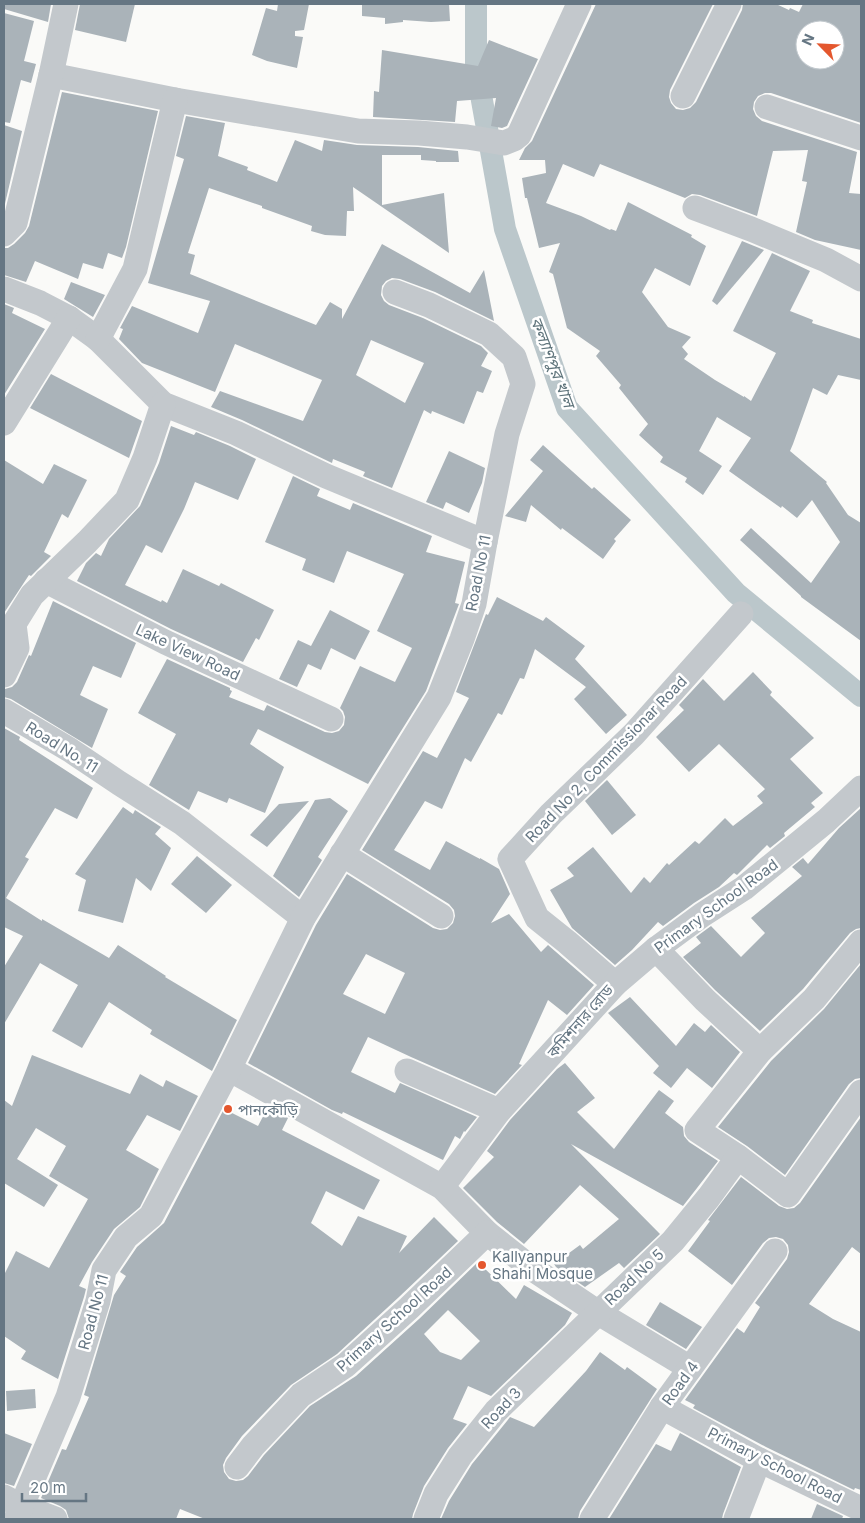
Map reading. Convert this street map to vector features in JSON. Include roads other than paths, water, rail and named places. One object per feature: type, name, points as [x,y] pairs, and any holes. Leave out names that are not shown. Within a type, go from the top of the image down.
[{"type":"street","points":[[4,234],[16,223],[66,4]]},
{"type":"street","points":[[51,75],[175,100],[358,131],[419,133],[504,142],[514,140],[519,135],[579,4]]},
{"type":"street","points":[[683,96],[729,4]]},
{"type":"street","points":[[98,339],[134,269],[175,100]]},
{"type":"street","points":[[767,107],[861,138]]},
{"type":"street","points":[[695,208],[826,260],[861,279]]},
{"type":"street","points":[[4,289],[40,303],[69,318],[98,339],[163,404],[236,433],[326,476],[485,542]]},
{"type":"street","name":"Road No 11","points":[[13,1508],[68,1397],[98,1301],[104,1270],[126,1237],[151,1216],[229,1069],[303,918],[439,697],[474,604],[507,434],[523,384],[514,358],[490,334],[429,305],[395,292]]},
{"type":"street","points":[[4,424],[69,318]]},
{"type":"street","points":[[4,675],[17,648],[14,624],[32,595],[127,500],[145,458],[163,404]]},
{"type":"street","name":"Lake View Road","points":[[46,581],[165,642],[331,719]]},
{"type":"street","name":"Road No 2, Commissionar Road","points":[[510,859],[551,814],[634,734],[741,614]]},
{"type":"street","name":"Road No. 11","points":[[4,711],[70,750],[182,823],[303,918]]},
{"type":"street","name":"Primary School Road","points":[[615,984],[656,949],[702,915],[744,888],[826,821],[861,788]]},
{"type":"street","points":[[342,854],[441,916]]},
{"type":"street","name":"কমিশনার রোড","points":[[442,1187],[499,1112],[615,984],[537,918],[510,859]]},
{"type":"street","points":[[861,942],[814,999],[760,1051],[697,1130],[738,1157],[788,1195],[861,1092]]},
{"type":"street","points":[[656,949],[705,1000],[760,1051]]},
{"type":"street","points":[[229,1069],[442,1187],[487,1233],[530,1267],[597,1312]]},
{"type":"street","points":[[407,1071],[499,1112]]},
{"type":"street","name":"Road No 5","points":[[690,1368],[597,1312],[673,1241],[738,1157]]},
{"type":"street","name":"Primary School Road","points":[[238,1467],[253,1446],[301,1395],[346,1365],[487,1233]]},
{"type":"street","name":"Road 4","points":[[592,1519],[662,1407],[775,1251]]},
{"type":"street","name":"Road 3","points":[[426,1519],[436,1494],[460,1456],[496,1411],[597,1312]]},
{"type":"street","name":"Primary School Road","points":[[662,1407],[760,1460],[861,1509]]},
{"type":"street","points":[[736,1519],[760,1460]]},
{"type":"street","points":[[13,1508],[55,1519]]},
{"type":"waterway","name":"কল্যাণপুর খাল","points":[[476,4],[476,67],[505,229],[567,408],[736,593],[861,696]]},
{"type":"place","name":"পানকৌড়ি","points":[[228,1109]]},
{"type":"place","name":"Kallyanpur Shahi Mosque","points":[[482,1265]]}]
